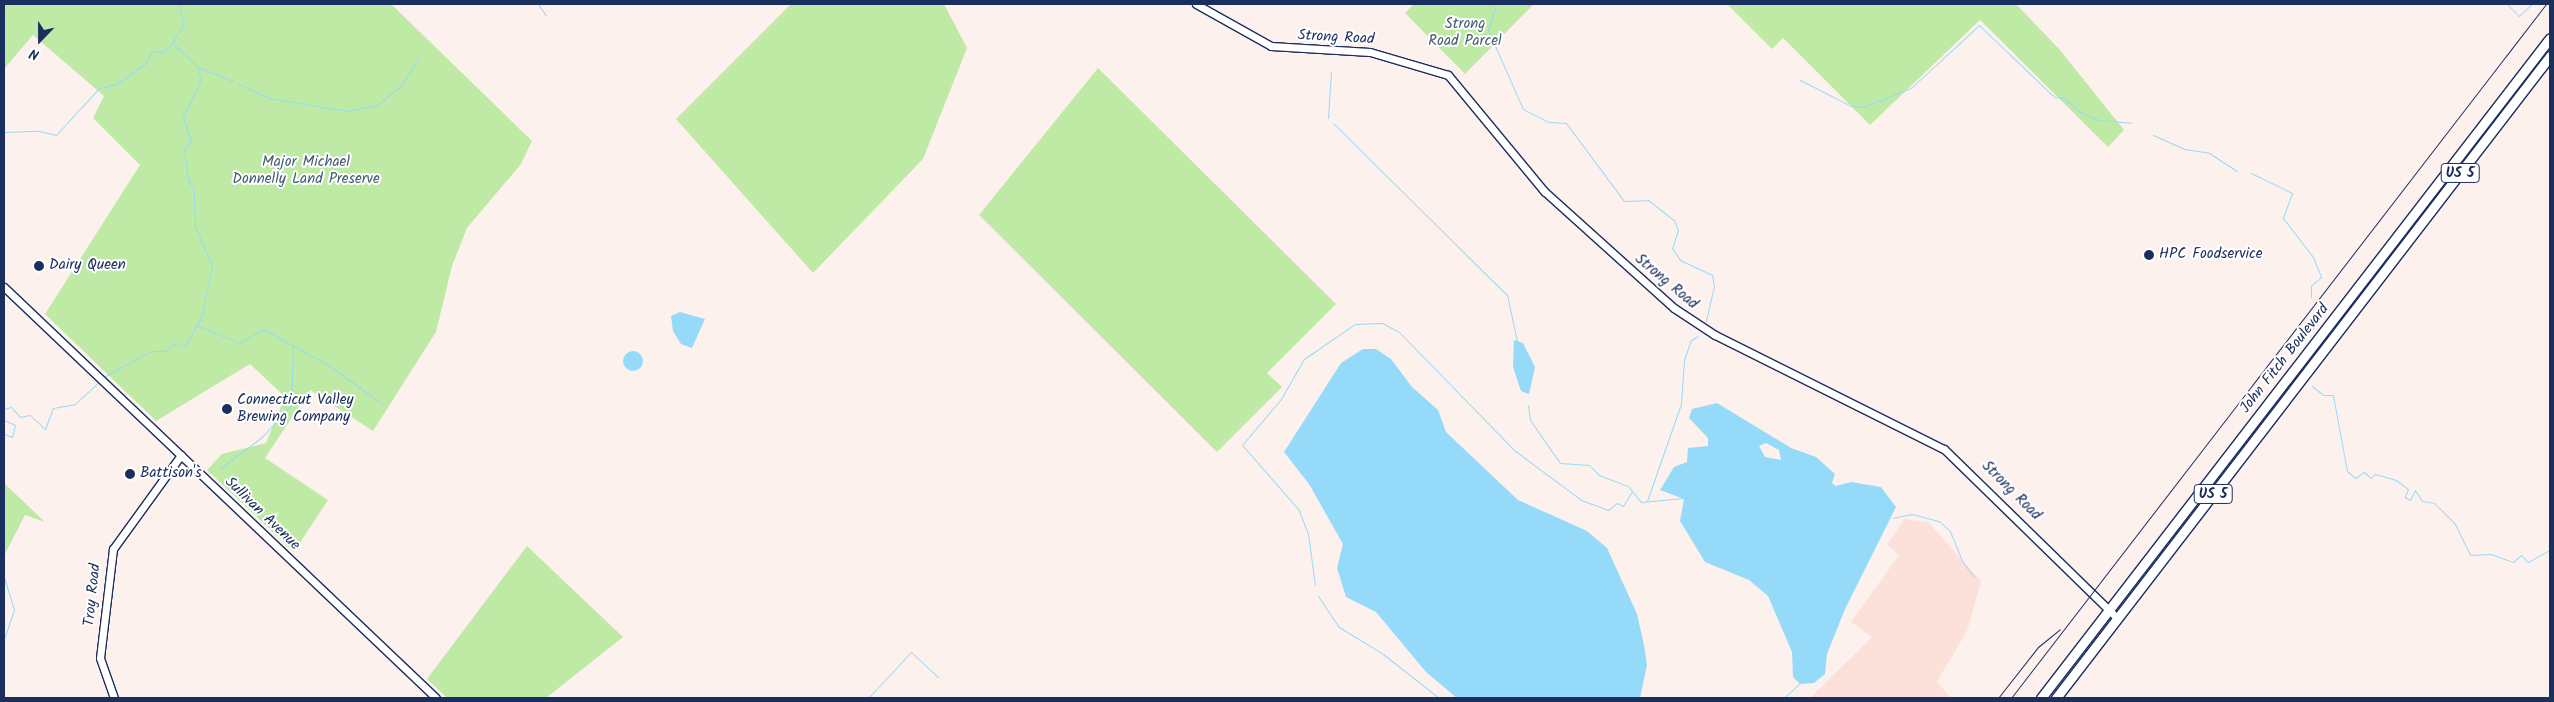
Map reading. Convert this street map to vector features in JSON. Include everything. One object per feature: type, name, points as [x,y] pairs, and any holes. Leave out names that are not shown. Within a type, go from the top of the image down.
[{"type":"highway","name":"John Fitch Boulevard","points":[[2041,698],[2550,38]]},
{"type":"highway","name":"John Fitch Boulevard","points":[[2056,698],[2550,56]]},
{"type":"street","name":"Strong Road","points":[[1196,4],[1270,46],[1370,52],[1448,75],[1544,191],[1674,308],[1715,335],[1944,449],[2118,618]]},
{"type":"street","name":"Sullivan Avenue","points":[[4,287],[436,698]]},
{"type":"street","name":"Troy Road","points":[[114,698],[100,658],[113,549],[181,455]]},
{"type":"shaded area","points":[[1904,519],[1928,522],[1981,581],[1968,629],[1937,682],[1951,698],[1810,698],[1872,637],[1851,622],[1899,555],[1887,545]]},
{"type":"green space","name":"Major Michael Donnelly Land Preserve","points":[[4,4],[391,4],[532,141],[521,164],[467,228],[452,266],[436,332],[373,431],[310,390],[265,458],[328,500],[294,552],[207,470],[222,454],[266,443],[285,397],[250,364],[156,421],[45,314],[140,165],[93,118],[104,96],[33,35],[4,69]]},
{"type":"green space","points":[[791,4],[944,4],[967,48],[923,159],[813,273],[676,119]]},
{"type":"green space","name":"Strong Road Parcel","points":[[1414,4],[1534,4],[1465,74],[1405,13]]},
{"type":"green space","points":[[1727,4],[2016,4],[2060,50],[2124,130],[2108,147],[1980,20],[1870,125],[1783,38],[1772,49]]},
{"type":"green space","points":[[1098,68],[1336,304],[1267,373],[1282,387],[1217,452],[979,215]]},
{"type":"green space","points":[[4,483],[45,522],[25,515],[4,556]]},
{"type":"green space","points":[[527,546],[623,637],[546,698],[447,698],[427,679]]},
{"type":"water","points":[[680,312],[705,319],[692,348],[681,344],[673,331],[671,316]]},
{"type":"water","points":[[1514,340],[1523,343],[1535,367],[1529,394],[1521,391],[1513,367]]},
{"type":"water","points":[[1363,349],[1376,349],[1391,359],[1412,387],[1438,410],[1446,432],[1518,500],[1587,531],[1607,548],[1637,614],[1644,645],[1647,665],[1640,698],[1457,698],[1426,672],[1376,612],[1346,597],[1337,568],[1343,544],[1309,484],[1284,452],[1341,363]]},
{"type":"water","points":[[633,351],[640,354],[643,361],[640,368],[633,371],[626,368],[623,361],[626,354]]},
{"type":"water","points":[[1717,403],[1791,448],[1816,457],[1835,474],[1832,483],[1836,486],[1851,482],[1881,487],[1896,507],[1845,609],[1827,654],[1825,674],[1814,683],[1800,684],[1793,677],[1792,652],[1768,596],[1749,580],[1705,562],[1680,521],[1684,499],[1660,490],[1674,467],[1687,462],[1688,448],[1708,446],[1708,438],[1689,418],[1692,409]],"holes":[[[1766,443],[1779,450],[1781,460],[1765,457],[1759,446]]]},
{"type":"waterway","points":[[102,378],[151,351],[165,351],[173,344],[185,346],[202,315],[212,265],[195,226],[194,189],[188,180],[184,149],[191,141],[183,117],[201,79],[197,66],[172,43],[184,24],[178,4]]},
{"type":"waterway","points":[[538,4],[546,16]]},
{"type":"waterway","points":[[1496,4],[1488,30],[1523,109],[1549,122],[1566,123],[1624,201],[1648,200],[1674,220],[1678,230],[1672,248],[1680,260],[1712,275],[1714,286],[1706,321]]},
{"type":"waterway","points":[[2507,4],[2519,16],[2532,4]]},
{"type":"waterway","points":[[1800,80],[1851,106],[1863,107],[1911,88],[1979,25],[2054,97],[2064,98],[2080,112],[2099,120],[2131,123]]},
{"type":"waterway","points":[[4,132],[39,131],[56,135],[99,88],[117,84],[145,64],[152,51],[164,52],[172,43]]},
{"type":"waterway","points":[[238,84],[269,98],[347,111],[377,105],[402,85],[418,58]]},
{"type":"waterway","points":[[198,67],[233,81]]},
{"type":"waterway","points":[[1328,118],[1331,72]]},
{"type":"waterway","points":[[1333,123],[1507,295],[1517,341]]},
{"type":"waterway","points":[[2153,135],[2185,149],[2209,153],[2237,171]]},
{"type":"waterway","points":[[2251,173],[2292,193],[2283,218],[2313,257],[2321,277],[2311,286],[2311,297]]},
{"type":"waterway","points":[[2304,339],[2318,323],[2317,314]]},
{"type":"waterway","points":[[1315,585],[1308,534],[1299,510],[1242,445],[1281,399],[1304,359],[1355,324],[1382,323],[1399,332],[1514,450],[1581,500],[1608,510],[1617,503],[1623,506],[1632,491]]},
{"type":"waterway","points":[[196,325],[239,343],[263,329],[328,365],[381,403]]},
{"type":"waterway","points":[[1647,501],[1681,404],[1684,360],[1691,340],[1698,336]]},
{"type":"waterway","points":[[219,469],[262,437],[291,405],[293,347]]},
{"type":"waterway","points":[[4,409],[11,407],[20,417],[30,415],[45,429],[53,408],[75,404],[100,381]]},
{"type":"waterway","points":[[2312,386],[2323,395],[2333,395],[2347,471],[2355,478],[2364,472],[2371,478],[2375,474],[2396,480],[2408,489],[2405,497],[2410,500],[2415,490],[2422,501],[2434,503],[2455,524],[2470,555],[2491,554],[2513,562],[2521,555],[2528,562],[2550,550]]},
{"type":"waterway","points":[[1528,405],[1530,420],[1560,463],[1589,465],[1599,475],[1628,486],[1641,502],[1684,498]]},
{"type":"waterway","points":[[4,420],[15,425],[12,437],[4,434]]},
{"type":"waterway","points":[[1893,518],[1912,514],[1939,521],[1950,531],[1962,561],[1975,578]]},
{"type":"waterway","points":[[4,524],[4,530]]},
{"type":"waterway","points":[[4,577],[14,610],[4,639]]},
{"type":"waterway","points":[[1318,596],[1339,627],[1383,654],[1439,698]]},
{"type":"waterway","points":[[868,698],[911,652],[938,677]]},
{"type":"waterway","points":[[1785,697],[1799,684]]},
{"type":"waterway","points":[[670,698],[681,698]]},
{"type":"railway","points":[[2011,698],[2546,4]]},
{"type":"railway","points":[[1998,698],[2038,647],[2060,629]]},
{"type":"place","name":"HPC Foodservice","points":[[2149,255]]},
{"type":"place","name":"Dairy Queen","points":[[39,266]]},
{"type":"place","name":"Connecticut Valley Brewing Company","points":[[227,409]]},
{"type":"place","name":"Battison's","points":[[130,474]]}]
